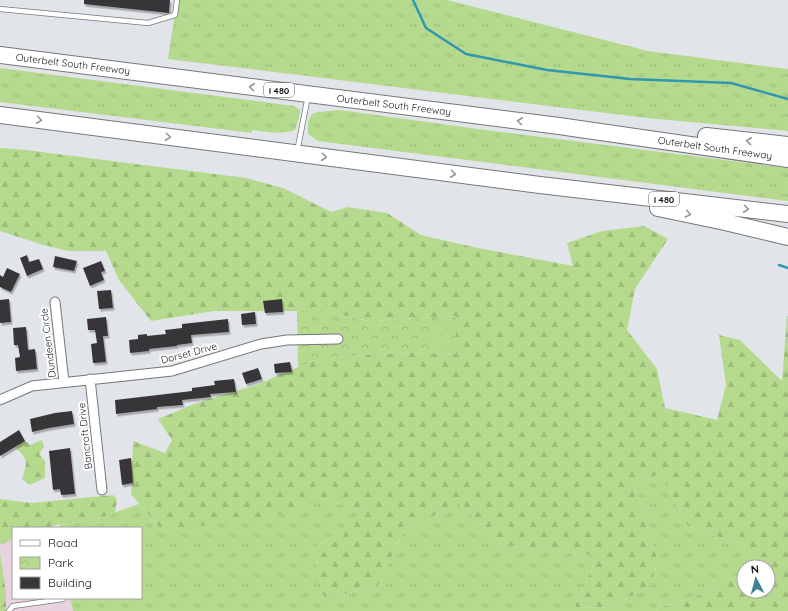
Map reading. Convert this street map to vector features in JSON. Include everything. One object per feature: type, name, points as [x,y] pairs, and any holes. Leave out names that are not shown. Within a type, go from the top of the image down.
[{"type":"highway","name":"Outerbelt South Freeway","points":[[0,55],[559,126],[788,158]]},
{"type":"highway","name":"I 480","points":[[0,115],[540,185],[788,214]]},
{"type":"highway","points":[[559,126],[642,129],[788,145]]},
{"type":"highway","points":[[540,185],[725,222],[788,237]]},
{"type":"street","name":"Dundeen Circle","points":[[54,302],[64,382]]},
{"type":"street","name":"Dorset Drive","points":[[0,400],[32,386],[172,371],[261,344],[287,340],[338,339]]},
{"type":"street","name":"Bancroft Drive","points":[[90,379],[102,490]]},
{"type":"lane","points":[[0,9],[148,23],[175,15],[177,0]]},
{"type":"lane","points":[[297,153],[308,94]]},
{"type":"lane","points":[[9,611],[13,606],[64,599]]},
{"type":"shaded area","points":[[12,539],[12,599],[70,599],[73,611],[6,611],[6,593],[0,545]]},
{"type":"green space","points":[[177,0],[447,0],[648,51],[788,69],[788,131],[647,118],[168,59]]},
{"type":"green space","points":[[0,68],[294,106],[300,110],[299,118],[295,130],[290,132],[279,133],[252,130],[252,133],[0,102]]},
{"type":"green space","points":[[340,110],[788,168],[788,201],[318,141],[308,134],[308,122],[312,114]]},
{"type":"green space","points":[[0,148],[246,178],[283,188],[331,212],[348,207],[387,213],[421,235],[473,247],[573,266],[567,243],[602,231],[644,226],[668,239],[635,289],[627,330],[657,369],[665,408],[717,420],[726,385],[719,335],[740,340],[782,381],[788,316],[788,611],[656,611],[658,608],[700,595],[736,576],[736,599],[776,599],[776,559],[748,559],[741,546],[688,526],[660,473],[635,487],[658,561],[650,586],[608,608],[575,607],[597,556],[503,545],[457,502],[402,534],[377,588],[324,597],[313,549],[366,511],[324,499],[279,514],[163,532],[131,494],[133,441],[165,453],[172,440],[158,419],[194,404],[256,385],[319,358],[416,352],[456,355],[456,316],[368,321],[324,311],[214,311],[151,321],[119,280],[106,251],[68,251],[0,231]]},
{"type":"green space","points":[[297,311],[324,311],[368,321],[456,316],[456,355],[416,352],[320,358],[298,367]]},
{"type":"green space","points":[[443,321],[447,323],[448,350],[432,349],[432,324]]},
{"type":"green space","points":[[23,439],[30,445],[42,440],[44,447],[39,454],[45,461],[45,478],[30,485],[22,479],[26,462],[16,448]]},
{"type":"green space","points":[[660,473],[688,526],[741,546],[748,559],[736,559],[736,576],[700,595],[658,608],[656,611],[73,611],[70,599],[142,599],[142,527],[60,527],[60,524],[93,520],[139,504],[163,532],[324,499],[367,511],[313,549],[324,597],[377,588],[402,534],[457,502],[503,545],[597,556],[575,607],[608,608],[650,586],[658,561],[635,487]]},
{"type":"green space","points":[[113,495],[117,499],[115,513],[93,520],[60,524],[50,527],[12,527],[12,539],[0,545],[0,499],[31,503]]},
{"type":"green space","points":[[0,551],[6,593],[6,611],[0,611]]},
{"type":"building","points":[[84,0],[170,0],[169,13],[84,4]]},
{"type":"building","points":[[27,255],[29,262],[39,259],[43,269],[27,276],[20,258]]},
{"type":"building","points":[[55,256],[77,261],[74,271],[53,267]]},
{"type":"building","points":[[101,261],[105,271],[101,272],[104,280],[90,286],[83,268]]},
{"type":"building","points":[[7,268],[20,274],[11,292],[0,287],[0,275],[3,277]]},
{"type":"building","points":[[111,290],[113,308],[99,309],[97,291]]},
{"type":"building","points":[[9,299],[11,322],[0,323],[0,300]]},
{"type":"building","points":[[282,299],[283,312],[265,313],[263,301]]},
{"type":"building","points":[[255,312],[256,324],[242,325],[241,314]]},
{"type":"building","points":[[106,317],[108,336],[103,336],[106,362],[93,363],[91,344],[97,343],[95,330],[88,330],[87,319]]},
{"type":"building","points":[[228,319],[229,332],[191,335],[192,343],[130,353],[129,340],[138,339],[138,335],[147,334],[147,336],[166,334],[165,330],[182,328],[182,324]]},
{"type":"building","points":[[26,327],[28,350],[35,349],[37,369],[16,371],[15,358],[20,357],[18,345],[14,345],[13,328]]},
{"type":"building","points":[[290,362],[292,372],[275,373],[274,364]]},
{"type":"building","points":[[258,368],[262,379],[246,384],[242,373]]},
{"type":"building","points":[[234,379],[236,392],[210,394],[211,397],[182,400],[183,405],[157,407],[157,409],[116,414],[115,400],[192,391],[192,388],[215,385],[214,381]]},
{"type":"building","points":[[72,411],[74,424],[32,432],[30,419],[55,413]]},
{"type":"building","points":[[19,430],[25,441],[0,456],[0,442]]},
{"type":"building","points":[[70,448],[75,494],[61,495],[60,489],[53,490],[49,451]]},
{"type":"building","points":[[131,458],[133,483],[122,485],[119,460]]},
{"type":"waterway","points":[[413,0],[426,28],[466,54],[547,70],[630,79],[731,83],[788,99]]},
{"type":"waterway","points":[[779,265],[788,268]]}]
